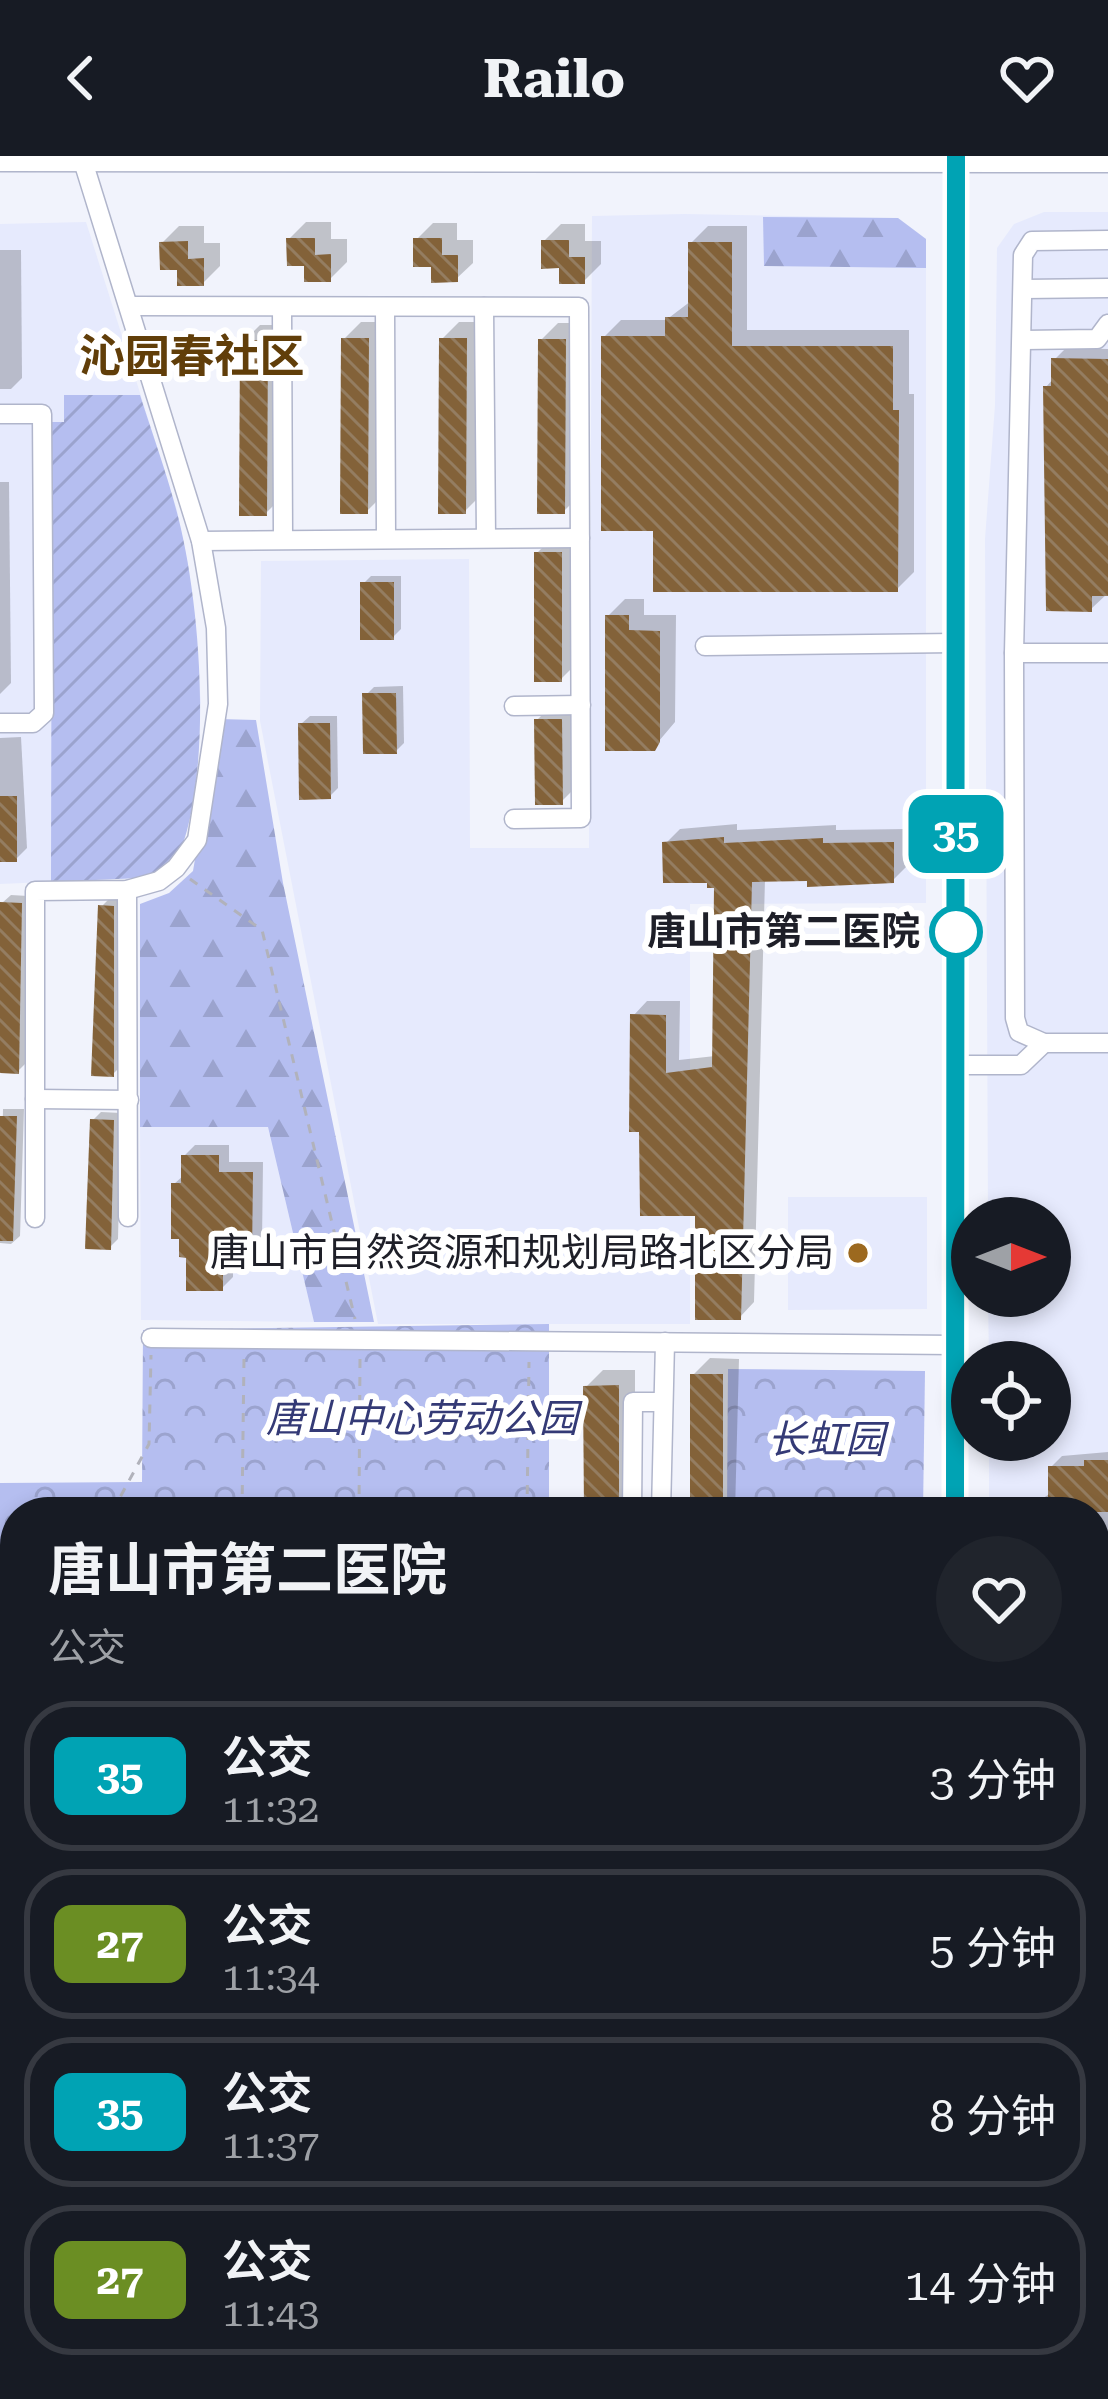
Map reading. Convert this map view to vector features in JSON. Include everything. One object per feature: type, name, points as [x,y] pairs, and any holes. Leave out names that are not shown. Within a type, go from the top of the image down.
[{"type":"main road","points":[[0,159],[1108,160]]},
{"type":"street","points":[[35,1219],[35,891],[127,890],[159,880],[176,868],[197,840],[218,704],[216,628],[201,541],[82,158]]},
{"type":"street","points":[[956,158],[956,1341]]},
{"type":"street","points":[[1108,240],[1032,241],[1023,255],[1013,653],[1018,1032],[1044,1043],[1108,1043]]},
{"type":"street","points":[[1024,289],[1108,288]]},
{"type":"street","points":[[129,306],[579,308],[581,818],[514,819]]},
{"type":"street","points":[[283,307],[284,537]]},
{"type":"street","points":[[385,307],[386,538]]},
{"type":"street","points":[[484,308],[486,538]]},
{"type":"street","points":[[1024,340],[1097,339],[1108,324]]},
{"type":"street","points":[[0,414],[42,413],[44,690],[44,713],[33,723],[0,723]]},
{"type":"street","points":[[201,541],[580,538]]},
{"type":"street","points":[[705,646],[956,643]]},
{"type":"street","points":[[1013,653],[1108,653]]},
{"type":"street","points":[[514,706],[581,705]]},
{"type":"street","points":[[127,890],[128,1216]]},
{"type":"street","points":[[956,1065],[1021,1066],[1044,1043]]},
{"type":"street","points":[[35,1099],[129,1100]]},
{"type":"street","points":[[152,1338],[951,1345]]},
{"type":"street","points":[[661,1497],[665,1342]]},
{"type":"street","points":[[632,1497],[633,1402],[662,1402]]},
{"type":"street","points":[[955,1461],[955,1497]]},
{"type":"path","points":[[176,868],[262,930],[360,1339],[358,1497]]},
{"type":"path","points":[[121,1497],[149,1444],[152,1338]]},
{"type":"path","points":[[242,1497],[244,1338]]},
{"type":"path","points":[[527,1497],[529,1354]]},
{"type":"shaded area","points":[[1044,212],[1108,212],[1108,1497],[989,1497],[989,1461],[1071,1461],[1071,1341],[989,1341],[988,1317],[1071,1317],[1071,1197],[988,1197],[985,539],[995,405],[997,248],[1014,224]]},
{"type":"shaded area","name":"唐山市第二医院","points":[[592,216],[898,218],[926,239],[926,903],[690,904],[690,1324],[378,1324],[260,721],[261,561],[469,559],[470,848],[589,848]]},
{"type":"shaded area","points":[[86,222],[177,510],[189,570],[201,703],[139,878],[0,884],[0,224]]},
{"type":"shaded area","points":[[140,1127],[268,1127],[314,1322],[141,1320]]},
{"type":"shaded area","name":"唐山市自然资源和规划局路北区分局","points":[[788,1197],[927,1197],[927,1309],[788,1310]]},
{"type":"green space","points":[[763,217],[898,218],[926,239],[926,268],[764,266]]},
{"type":"green space","points":[[64,395],[140,395],[176,509],[192,591],[200,689],[196,786],[175,864],[139,878],[51,882],[52,422],[64,422]]},
{"type":"green space","points":[[219,719],[256,720],[283,883],[374,1322],[314,1322],[268,1127],[140,1127],[140,904],[169,893],[193,871]]},
{"type":"green space","name":"唐山中心劳动公园","points":[[549,1324],[549,1497],[0,1497],[0,1483],[142,1482],[143,1330]]},
{"type":"green space","name":"长虹园","points":[[728,1369],[925,1371],[923,1497],[727,1497]]},
{"type":"building","points":[[286,238],[315,238],[315,255],[331,254],[331,282],[304,282],[304,266],[287,266]]},
{"type":"building","points":[[413,238],[442,238],[442,255],[458,255],[458,282],[431,283],[431,267],[413,267]]},
{"type":"building","points":[[541,240],[569,240],[569,257],[585,257],[585,284],[559,284],[559,268],[541,269]]},
{"type":"building","points":[[188,241],[188,259],[204,258],[204,286],[177,286],[177,270],[160,270],[159,242]]},
{"type":"building","points":[[688,242],[732,242],[732,346],[893,346],[893,410],[899,410],[898,592],[653,592],[653,531],[601,531],[601,336],[665,336],[665,317],[688,317]]},
{"type":"building","points":[[341,338],[369,338],[368,514],[340,514]]},
{"type":"building","points":[[439,338],[467,338],[466,514],[438,514]]},
{"type":"building","points":[[538,339],[566,339],[565,514],[537,514]]},
{"type":"building","points":[[240,340],[268,340],[267,516],[239,516]]},
{"type":"building","points":[[1051,358],[1108,359],[1108,596],[1092,596],[1092,612],[1046,611],[1043,386],[1051,386]]},
{"type":"building","points":[[534,552],[562,552],[562,682],[534,682]]},
{"type":"building","points":[[360,582],[394,582],[394,640],[360,640]]},
{"type":"building","points":[[605,615],[629,615],[629,630],[660,631],[660,742],[655,751],[605,751]]},
{"type":"building","points":[[362,693],[396,693],[397,754],[363,754]]},
{"type":"building","points":[[534,719],[562,719],[563,805],[535,805]]},
{"type":"building","points":[[298,723],[330,723],[331,799],[299,800]]},
{"type":"building","points":[[0,796],[17,796],[17,862],[0,862]]},
{"type":"building","points":[[724,837],[724,843],[823,838],[823,843],[894,842],[894,883],[807,887],[807,881],[752,882],[741,1320],[695,1320],[695,1216],[640,1216],[639,1132],[629,1132],[630,1014],[666,1015],[666,1073],[712,1067],[714,888],[707,888],[707,883],[663,883],[662,842]]},
{"type":"building","points":[[0,902],[22,903],[19,1074],[0,1073]]},
{"type":"building","points":[[98,905],[114,906],[114,1077],[91,1076]]},
{"type":"building","points":[[0,1116],[17,1116],[13,1241],[0,1241]]},
{"type":"building","points":[[90,1119],[114,1120],[111,1250],[85,1249]]},
{"type":"building","points":[[181,1155],[219,1155],[219,1172],[253,1172],[252,1257],[223,1257],[223,1291],[186,1291],[186,1258],[179,1257],[179,1239],[171,1239],[171,1183],[181,1183]]},
{"type":"building","points":[[690,1374],[723,1374],[723,1497],[690,1497]]},
{"type":"building","points":[[619,1385],[619,1497],[584,1497],[583,1386]]},
{"type":"building","points":[[1084,1460],[1108,1460],[1108,1497],[1048,1497],[1048,1466],[1084,1466]]},
{"type":"bus line","name":"35","points":[[955,1497],[956,156]]},
{"type":"place","name":"唐山市第二医院","points":[[956,932]]},
{"type":"place","name":"唐山市自然资源和规划局路北区分局","points":[[858,1253]]},
{"type":"district","name":"沁园春社区","points":[[192,356]]}]
